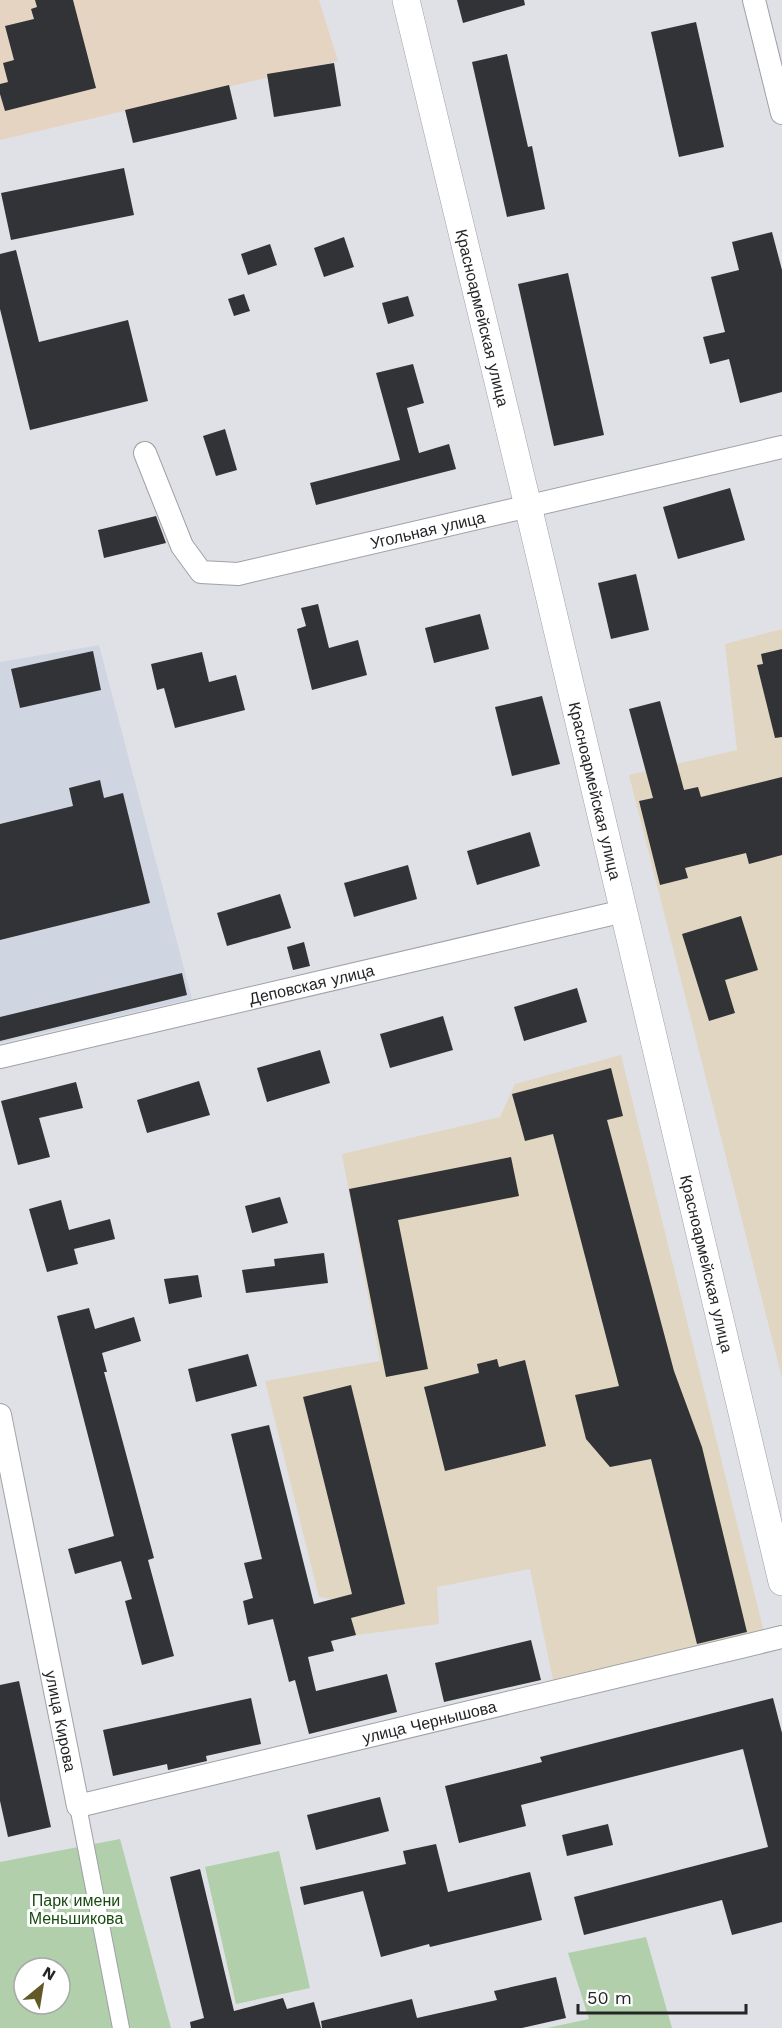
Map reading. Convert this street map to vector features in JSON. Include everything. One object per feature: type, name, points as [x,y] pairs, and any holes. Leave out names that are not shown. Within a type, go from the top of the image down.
[{"type":"street","name":"Красноармейская улица","points":[[406,0],[782,1582]]},
{"type":"street","points":[[754,0],[782,113]]},
{"type":"street","name":"Угольная улица","points":[[145,453],[182,546],[201,572],[238,574],[782,447]]},
{"type":"street","name":"Деповская улица","points":[[0,1057],[624,911]]},
{"type":"street","name":"улица Кирова","points":[[0,1415],[121,2028]]},
{"type":"street","name":"улица Чернышова","points":[[78,1806],[782,1637]]},
{"type":"shaded area","points":[[0,0],[319,0],[338,61],[0,140]]},
{"type":"shaded area","points":[[782,629],[782,1378],[629,775],[737,750],[725,644]]},
{"type":"shaded area","points":[[99,645],[192,999],[0,1043],[0,662]]},
{"type":"shaded area","points":[[621,1055],[764,1632],[553,1680],[530,1569],[437,1587],[439,1624],[343,1637],[336,1600],[319,1597],[265,1381],[380,1361],[342,1154],[500,1117],[515,1084]]},
{"type":"green space","name":"Парк имени Меньшикова","points":[[120,1839],[171,2028],[0,2028],[0,1862]]},
{"type":"green space","points":[[279,1851],[310,1988],[236,2004],[205,1867]]},
{"type":"green space","points":[[646,1937],[672,2028],[547,2028],[589,2019],[568,1953]]},
{"type":"building","points":[[35,0],[73,0],[96,88],[5,111],[0,94],[0,84],[8,82],[3,63],[14,60],[5,26],[34,19],[31,9],[37,7]]},
{"type":"building","points":[[457,0],[524,0],[525,5],[463,23]]},
{"type":"building","points":[[696,22],[724,147],[679,157],[651,32]]},
{"type":"building","points":[[507,54],[528,147],[532,146],[545,209],[507,217],[472,62]]},
{"type":"building","points":[[334,63],[341,106],[274,117],[267,74]]},
{"type":"building","points":[[229,85],[237,119],[133,143],[125,110]]},
{"type":"building","points":[[124,168],[134,215],[11,240],[1,193]]},
{"type":"building","points":[[772,232],[782,270],[782,392],[740,403],[729,359],[710,364],[703,337],[725,332],[711,277],[739,270],[732,242]]},
{"type":"building","points":[[344,237],[354,267],[324,277],[314,248]]},
{"type":"building","points":[[270,244],[277,265],[248,275],[241,254]]},
{"type":"building","points":[[16,250],[39,342],[128,320],[148,401],[30,430],[0,309],[0,254]]},
{"type":"building","points":[[568,273],[604,435],[554,446],[518,284]]},
{"type":"building","points":[[244,294],[250,311],[234,316],[228,299]]},
{"type":"building","points":[[408,296],[414,316],[388,324],[382,303]]},
{"type":"building","points":[[413,364],[424,403],[407,408],[419,453],[449,444],[456,469],[316,505],[310,483],[400,460],[376,373]]},
{"type":"building","points":[[225,429],[237,470],[216,476],[203,436]]},
{"type":"building","points":[[730,488],[745,540],[678,559],[663,507]]},
{"type":"building","points":[[156,516],[166,543],[104,558],[98,530]]},
{"type":"building","points":[[636,574],[649,630],[611,639],[598,583]]},
{"type":"building","points":[[318,604],[329,648],[358,640],[367,675],[312,690],[297,629],[306,626],[301,608]]},
{"type":"building","points":[[480,614],[489,649],[434,663],[425,628]]},
{"type":"building","points":[[782,649],[782,737],[775,738],[757,665],[763,664],[761,654]]},
{"type":"building","points":[[93,651],[101,690],[20,708],[11,669]]},
{"type":"building","points":[[202,652],[209,682],[236,675],[245,710],[175,728],[164,688],[157,690],[151,664]]},
{"type":"building","points":[[542,696],[560,764],[512,776],[495,707]]},
{"type":"building","points":[[660,701],[684,790],[698,787],[701,797],[782,777],[782,855],[749,864],[746,853],[685,868],[688,878],[660,885],[639,801],[653,798],[629,709]]},
{"type":"building","points":[[100,780],[104,798],[123,793],[150,903],[0,940],[0,824],[73,806],[69,788]]},
{"type":"building","points":[[530,832],[540,866],[477,885],[467,851]]},
{"type":"building","points":[[408,865],[417,899],[354,917],[344,883]]},
{"type":"building","points":[[280,894],[291,928],[227,946],[217,913]]},
{"type":"building","points":[[741,916],[758,970],[725,980],[735,1013],[709,1021],[682,934]]},
{"type":"building","points":[[304,942],[310,966],[293,970],[287,947]]},
{"type":"building","points":[[182,973],[187,995],[0,1041],[0,1017]]},
{"type":"building","points":[[577,988],[587,1022],[524,1041],[514,1007]]},
{"type":"building","points":[[443,1016],[453,1050],[390,1068],[380,1034]]},
{"type":"building","points":[[320,1050],[330,1083],[267,1102],[257,1068]]},
{"type":"building","points":[[611,1068],[623,1116],[607,1120],[674,1371],[702,1447],[747,1632],[697,1644],[651,1459],[610,1467],[586,1439],[575,1395],[619,1386],[553,1134],[525,1141],[512,1094]]},
{"type":"building","points":[[199,1081],[210,1115],[147,1133],[137,1100]]},
{"type":"building","points":[[76,1082],[83,1108],[39,1118],[50,1157],[18,1165],[1,1101]]},
{"type":"building","points":[[511,1157],[519,1196],[398,1220],[428,1369],[386,1377],[349,1189]]},
{"type":"building","points":[[280,1197],[288,1223],[252,1233],[245,1206]]},
{"type":"building","points":[[61,1200],[69,1230],[110,1219],[115,1239],[74,1249],[78,1264],[47,1272],[29,1209]]},
{"type":"building","points":[[324,1253],[328,1283],[246,1293],[242,1270],[275,1266],[274,1259]]},
{"type":"building","points":[[198,1275],[202,1297],[169,1304],[164,1279]]},
{"type":"building","points":[[89,1308],[95,1329],[134,1317],[141,1341],[102,1353],[107,1372],[104,1372],[154,1558],[148,1560],[174,1656],[142,1665],[125,1601],[132,1599],[121,1561],[75,1574],[68,1549],[114,1536],[57,1316]]},
{"type":"building","points":[[248,1354],[257,1386],[196,1402],[188,1369]]},
{"type":"building","points":[[497,1359],[499,1367],[525,1360],[546,1446],[445,1471],[424,1387],[479,1373],[477,1364]]},
{"type":"building","points":[[351,1385],[405,1604],[351,1618],[356,1635],[331,1641],[334,1651],[308,1657],[316,1691],[387,1674],[397,1712],[309,1734],[295,1680],[289,1682],[273,1619],[248,1625],[243,1601],[253,1598],[244,1563],[262,1559],[231,1434],[269,1425],[314,1604],[352,1594],[303,1397]]},
{"type":"building","points":[[531,1640],[541,1680],[444,1702],[435,1663]]},
{"type":"building","points":[[19,1681],[51,1827],[8,1837],[0,1801],[0,1685]]},
{"type":"building","points":[[251,1698],[261,1744],[206,1756],[207,1761],[168,1770],[167,1764],[113,1776],[103,1730]]},
{"type":"building","points":[[773,1698],[782,1733],[782,1922],[732,1935],[722,1900],[584,1935],[574,1897],[768,1847],[743,1749],[521,1805],[526,1826],[459,1843],[445,1786],[542,1762],[540,1757]]},
{"type":"building","points":[[380,1797],[389,1831],[316,1850],[307,1815]]},
{"type":"building","points":[[608,1824],[613,1845],[567,1856],[562,1835]]},
{"type":"building","points":[[436,1844],[448,1892],[530,1872],[542,1920],[430,1947],[429,1944],[381,1957],[363,1891],[304,1905],[300,1887],[406,1864],[403,1851]]},
{"type":"building","points":[[200,1869],[234,2011],[283,1998],[287,2009],[314,2002],[321,2028],[191,2028],[190,2022],[204,2018],[170,1877]]},
{"type":"building","points":[[556,1977],[566,2018],[522,2028],[322,2028],[321,2021],[412,1999],[417,2018],[497,2000],[494,1991]]}]
